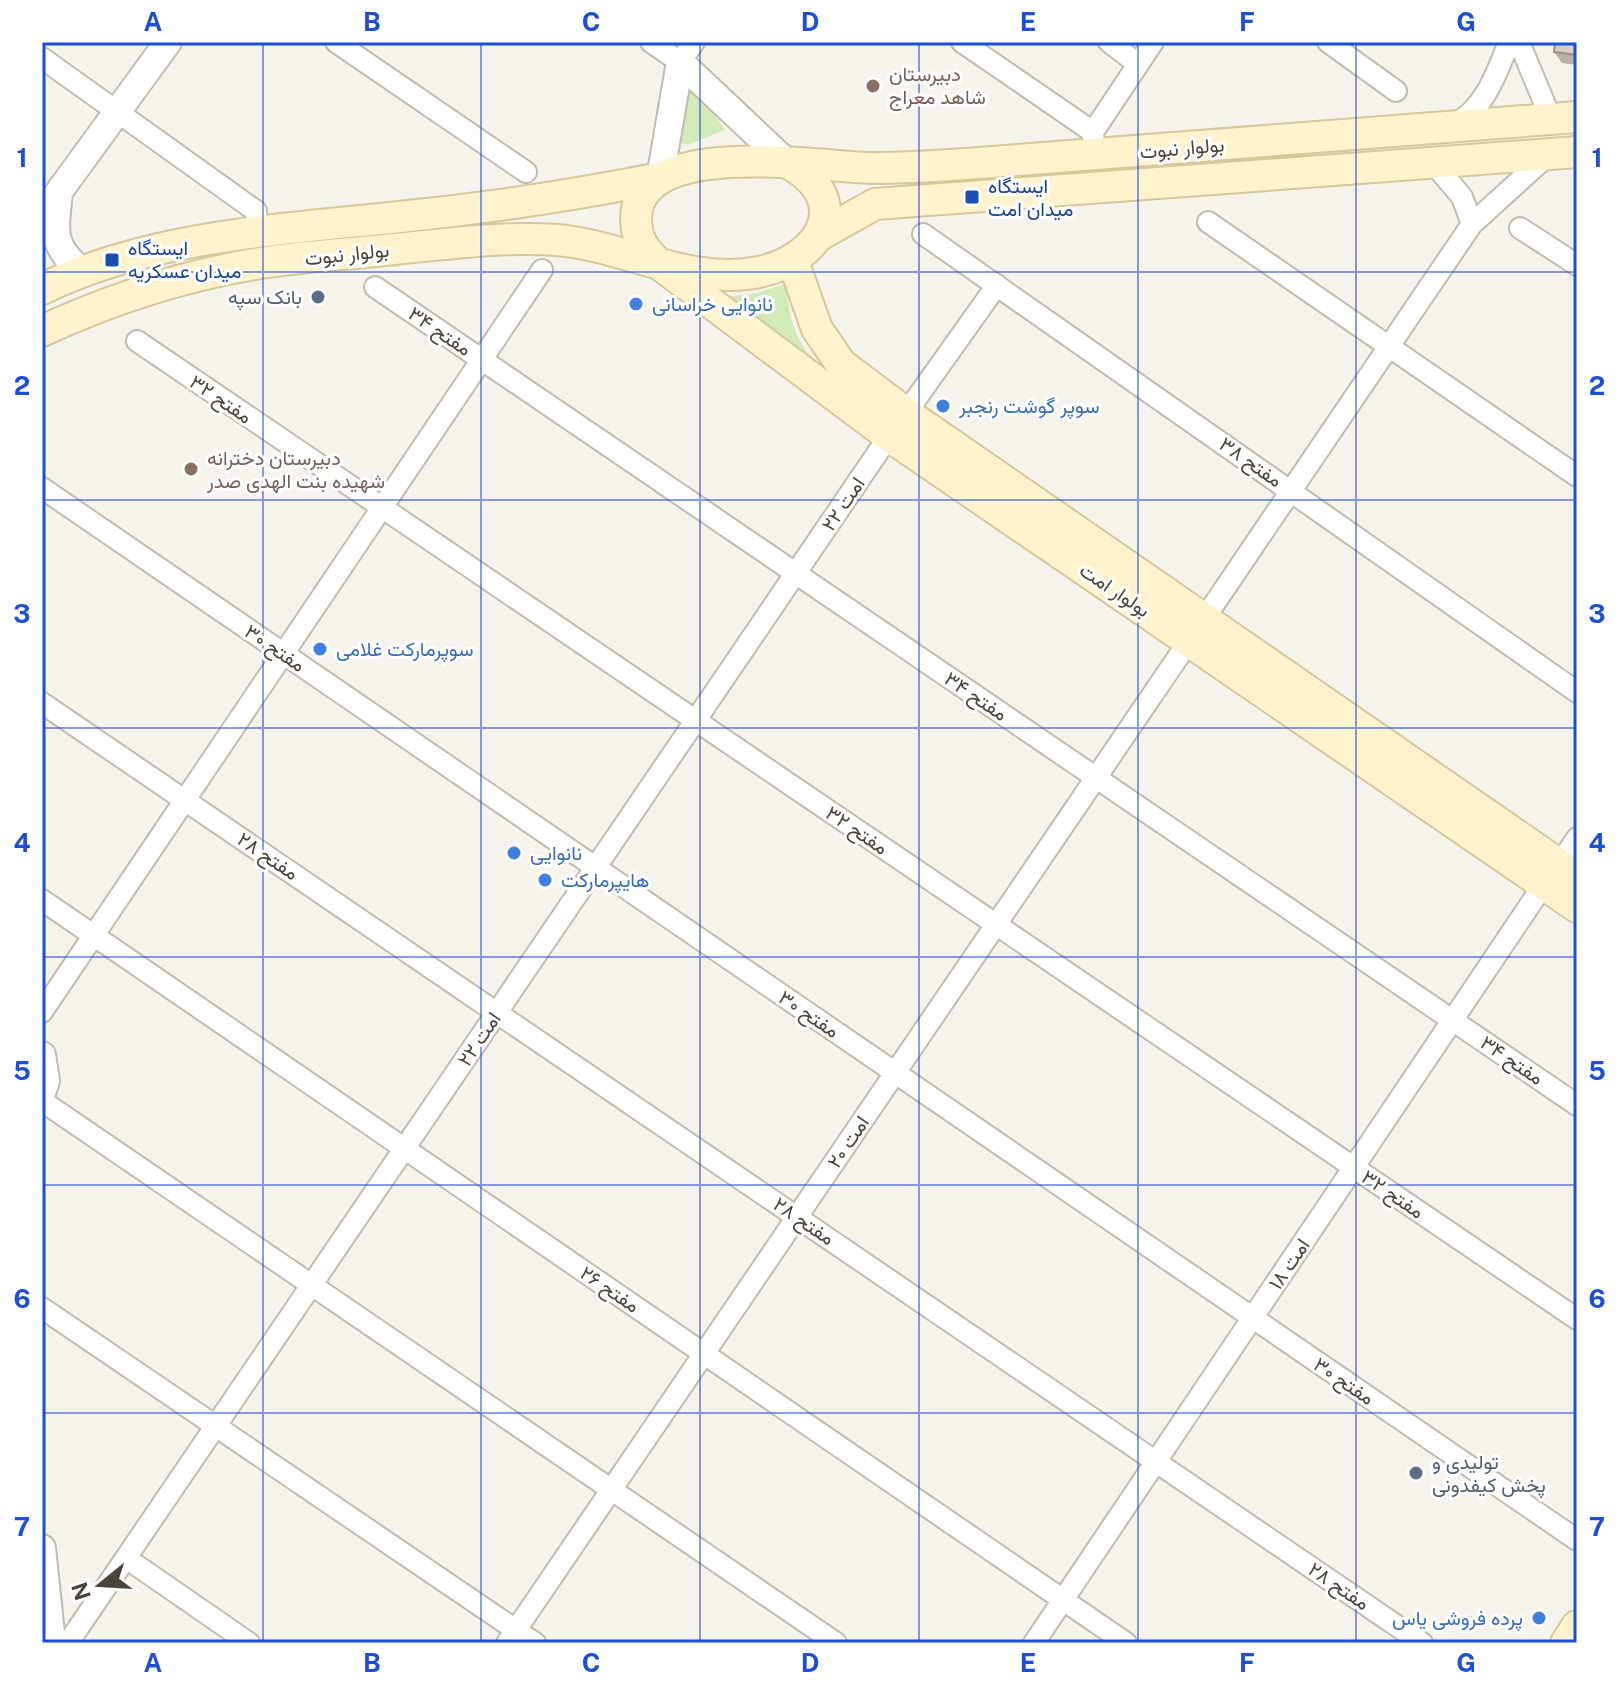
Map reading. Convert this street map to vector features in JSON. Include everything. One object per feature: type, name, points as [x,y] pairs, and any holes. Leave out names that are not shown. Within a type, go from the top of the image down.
[{"type":"main road","name":"بولوار نبوت","points":[[786,162],[872,168],[1093,144],[1564,118]]},
{"type":"main road","name":"بولوار نبوت","points":[[820,235],[875,204],[1562,154]]},
{"type":"main road","points":[[743,160],[786,162],[807,173],[820,191],[825,213],[820,235],[809,250],[793,261],[761,272],[727,276],[692,273],[659,264],[644,250],[636,231],[636,210],[644,191],[660,178],[715,163],[743,160]]},
{"type":"main road","name":"بولوار نبوت","points":[[42,289],[80,270],[112,260],[258,232],[511,205],[660,178]]},
{"type":"main road","name":"بولوار نبوت","points":[[42,331],[118,298],[261,263],[512,237],[562,241],[659,264]]},
{"type":"main road","name":"بولوار امت","points":[[793,261],[810,315],[841,364],[898,424]]},
{"type":"main road","name":"بولوار امت","points":[[659,264],[1560,875],[1577,907]]},
{"type":"main road","points":[[1566,1643],[1577,1626]]},
{"type":"street","points":[[42,215],[119,114],[168,42]]},
{"type":"street","points":[[336,42],[526,172]]},
{"type":"street","points":[[651,42],[687,52],[786,162]]},
{"type":"street","points":[[962,42],[1093,144],[1153,42]]},
{"type":"street","points":[[1109,42],[1138,64]]},
{"type":"street","points":[[1328,42],[1396,91]]},
{"type":"street","points":[[1450,126],[1472,115],[1480,105],[1509,42]]},
{"type":"street","points":[[1519,42],[1564,118]]},
{"type":"street","points":[[660,178],[687,52]]},
{"type":"street","points":[[42,58],[256,211],[258,232]]},
{"type":"street","name":"امت ۲۰","points":[[512,1636],[1472,224],[1562,154]]},
{"type":"street","points":[[1434,164],[1462,197],[1472,224]]},
{"type":"street","points":[[59,193],[55,234],[62,254],[80,270]]},
{"type":"street","points":[[1208,222],[1577,476]]},
{"type":"street","points":[[1520,228],[1577,265]]},
{"type":"street","name":"مفتح ۳۸","points":[[923,234],[1577,692]]},
{"type":"street","points":[[42,1012],[542,270]]},
{"type":"street","name":"امت ۲۲","points":[[68,1643],[796,573],[997,285]]},
{"type":"street","name":"مفتح ۳۴","points":[[375,287],[1577,1105]]},
{"type":"street","name":"مفتح ۳۲","points":[[137,341],[1577,1319]]},
{"type":"street","name":"مفتح ۳۰","points":[[42,488],[1577,1540]]},
{"type":"street","name":"مفتح ۲۸","points":[[42,703],[1422,1643]]},
{"type":"street","name":"امت ۱۸","points":[[1034,1643],[1453,1020],[1560,875],[1577,838]]},
{"type":"street","name":"مفتح ۲۶","points":[[42,900],[1126,1643]]},
{"type":"street","points":[[42,1055],[46,1081],[42,1093]]},
{"type":"street","points":[[42,1101],[836,1643]]},
{"type":"street","points":[[42,1308],[216,1425],[512,1636],[535,1643]]},
{"type":"street","points":[[42,1548],[52,1643]]},
{"type":"street","points":[[126,1558],[249,1643]]},
{"type":"green space","points":[[680,84],[697,90],[725,130],[690,144],[671,143]]},
{"type":"green space","points":[[787,283],[793,324],[814,360],[725,297],[758,293]]},
{"type":"building","points":[[1555,42],[1577,42],[1577,55],[1554,52]]},
{"type":"place","name":"دبیرستان شاهد معراج","points":[[873,86]]},
{"type":"place","name":"ایستگاه میدان امت","points":[[972,197]]},
{"type":"place","name":"ایستگاه میدان عسکریه","points":[[112,260]]},
{"type":"place","name":"بانک سپه","points":[[318,297]]},
{"type":"place","name":"نانوایی خراسانی","points":[[636,304]]},
{"type":"place","name":"سوپر گوشت رنجبر","points":[[943,406]]},
{"type":"place","name":"دبیرستان دخترانه شهیده بنت الهدی صدر","points":[[191,469]]},
{"type":"place","name":"سوپرمارکت غلامی","points":[[320,649]]},
{"type":"place","name":"نانوایی","points":[[514,853]]},
{"type":"place","name":"هایپرمارکت","points":[[545,880]]},
{"type":"place","name":"تولیدی و پخش کیفدونی","points":[[1416,1473]]},
{"type":"place","name":"پرده فروشی یاس","points":[[1539,1618]]}]
